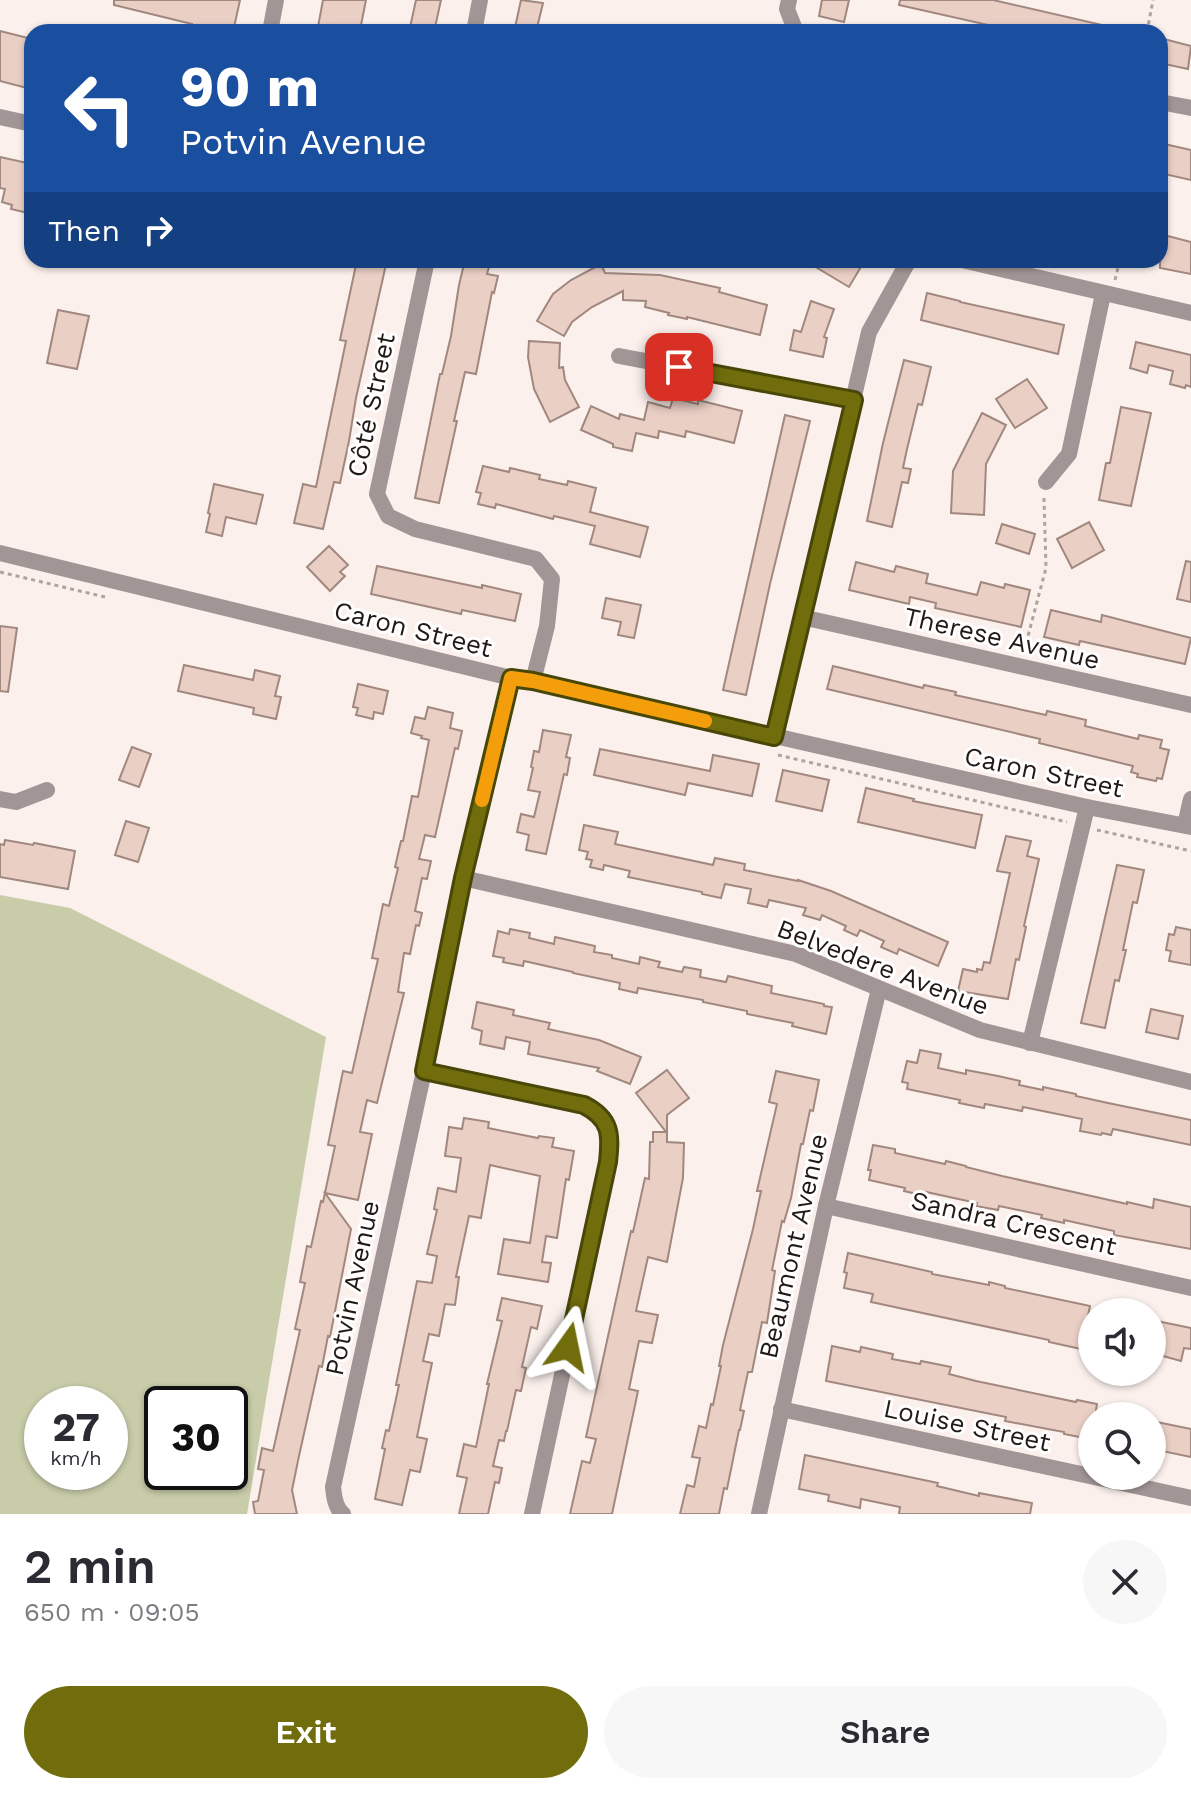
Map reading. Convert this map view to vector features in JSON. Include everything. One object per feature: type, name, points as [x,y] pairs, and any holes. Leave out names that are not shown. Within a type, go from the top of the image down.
[{"type":"street","points":[[272,24],[276,0]]},
{"type":"street","points":[[476,24],[480,0]]},
{"type":"street","points":[[789,0],[787,9],[793,24]]},
{"type":"street","points":[[1168,104],[1191,108]]},
{"type":"street","points":[[0,117],[24,122]]},
{"type":"street","name":"Côté Street","points":[[425,268],[377,494],[388,516],[415,529],[536,559],[552,579],[547,626],[533,681]]},
{"type":"street","points":[[774,737],[869,332],[905,268]]},
{"type":"street","points":[[995,268],[1191,313]]},
{"type":"street","points":[[1046,482],[1069,454],[1103,294]]},
{"type":"street","points":[[619,356],[854,400]]},
{"type":"street","name":"Caron Street","points":[[0,553],[511,678],[1087,807],[1188,826]]},
{"type":"street","name":"Therese Avenue","points":[[802,617],[1191,705]]},
{"type":"street","name":"Potvin Avenue","points":[[343,1514],[339,1511],[333,1487],[463,878],[511,678]]},
{"type":"street","points":[[0,799],[16,802],[47,790]]},
{"type":"street","points":[[1188,826],[1191,799]]},
{"type":"street","points":[[1030,1043],[1087,807]]},
{"type":"street","name":"Belvedere Avenue","points":[[463,878],[796,954],[980,1030],[1191,1082]]},
{"type":"street","name":"Beaumont Avenue","points":[[759,1514],[826,1206],[879,989]]},
{"type":"street","points":[[424,1071],[584,1105],[599,1112],[607,1125],[610,1139],[604,1178],[532,1514]]},
{"type":"street","name":"Sandra Crescent","points":[[826,1206],[1191,1288]]},
{"type":"street","name":"Louise Street","points":[[781,1409],[1191,1498]]},
{"type":"path","points":[[1148,24],[1153,0]]},
{"type":"path","points":[[1020,667],[1046,568],[1046,482]]},
{"type":"green space","points":[[0,895],[70,908],[326,1037],[247,1514],[0,1514]]},
{"type":"building","points":[[114,0],[240,0],[235,24],[192,24],[114,5]]},
{"type":"building","points":[[323,0],[366,0],[361,24],[318,24]]},
{"type":"building","points":[[416,0],[441,0],[436,24],[411,24]]},
{"type":"building","points":[[521,0],[543,3],[538,24],[516,24]]},
{"type":"building","points":[[822,0],[849,0],[844,22],[819,16]]},
{"type":"building","points":[[900,0],[993,0],[1098,24],[984,24],[899,5]]},
{"type":"building","points":[[0,31],[24,37],[24,87],[0,81]]},
{"type":"building","points":[[1168,40],[1191,46],[1188,69],[1168,65]]},
{"type":"building","points":[[1168,145],[1191,150],[1191,180],[1168,175]]},
{"type":"building","points":[[0,157],[24,162],[24,212],[11,209],[12,205],[2,202],[5,189],[0,188]]},
{"type":"building","points":[[1168,236],[1191,242],[1191,274],[1160,268],[1168,268]]},
{"type":"building","points":[[355,268],[385,268],[340,483],[334,482],[323,529],[294,523],[303,484],[316,487],[346,341],[340,340]]},
{"type":"building","points":[[463,268],[489,268],[487,274],[498,276],[476,374],[465,372],[439,503],[415,498],[440,374],[451,336]]},
{"type":"building","points":[[594,268],[603,268],[605,273],[660,275],[720,288],[719,292],[767,305],[760,335],[668,315],[645,307],[646,301],[623,300],[623,291],[592,307],[572,322],[564,336],[537,321],[553,294]]},
{"type":"building","points":[[817,268],[860,268],[849,287]]},
{"type":"building","points":[[927,293],[1064,325],[1058,354],[921,320]]},
{"type":"building","points":[[811,301],[834,309],[824,337],[827,338],[823,357],[790,350],[794,330],[801,332]]},
{"type":"building","points":[[58,310],[89,316],[77,369],[47,363]]},
{"type":"building","points":[[529,341],[560,343],[559,368],[563,367],[565,380],[579,407],[550,422],[534,389],[528,357]]},
{"type":"building","points":[[1136,342],[1191,355],[1191,387],[1170,384],[1173,371],[1149,365],[1147,373],[1130,368]]},
{"type":"building","points":[[904,360],[931,367],[922,405],[918,404],[903,468],[911,469],[908,483],[902,482],[892,527],[867,521]]},
{"type":"building","points":[[1027,379],[1047,408],[1015,428],[996,399]]},
{"type":"building","points":[[673,398],[698,404],[698,400],[742,411],[734,443],[686,431],[685,437],[659,431],[658,438],[636,433],[632,451],[613,447],[613,444],[581,430],[591,406],[619,419],[620,414],[644,420],[648,402],[670,408]]},
{"type":"building","points":[[1121,407],[1151,413],[1131,506],[1099,500]]},
{"type":"building","points":[[982,413],[1006,425],[986,464],[984,515],[951,513],[953,471]]},
{"type":"building","points":[[785,415],[810,421],[746,695],[723,690]]},
{"type":"building","points":[[483,466],[509,472],[510,468],[540,475],[539,479],[567,485],[568,481],[596,488],[590,512],[648,527],[640,557],[590,544],[595,526],[496,504],[495,508],[478,504],[481,493],[476,492]]},
{"type":"building","points":[[214,484],[263,495],[256,524],[226,517],[222,536],[206,532]]},
{"type":"building","points":[[1089,522],[1104,550],[1072,568],[1057,539]]},
{"type":"building","points":[[1002,524],[1035,534],[1029,554],[996,543]]},
{"type":"building","points":[[329,546],[348,565],[340,572],[345,576],[330,591],[307,567]]},
{"type":"building","points":[[1186,561],[1191,562],[1191,602],[1177,599]]},
{"type":"building","points":[[856,562],[894,572],[896,566],[928,574],[926,583],[977,595],[981,582],[1030,590],[1021,627],[935,608],[936,603],[910,597],[909,604],[849,590]]},
{"type":"building","points":[[377,566],[521,594],[515,621],[462,610],[461,614],[371,594]]},
{"type":"building","points":[[606,598],[641,605],[634,638],[618,635],[621,622],[602,618]]},
{"type":"building","points":[[1051,610],[1101,622],[1102,615],[1191,638],[1185,664],[1080,641],[1079,645],[1044,637]]},
{"type":"building","points":[[0,626],[17,628],[8,692],[0,691]]},
{"type":"building","points":[[184,665],[253,680],[255,670],[280,676],[275,696],[281,697],[276,719],[253,714],[254,708],[178,691]]},
{"type":"building","points":[[833,666],[1046,715],[1047,711],[1086,720],[1085,726],[1138,739],[1139,735],[1162,740],[1160,748],[1169,750],[1162,779],[1157,778],[1156,781],[1137,777],[1138,774],[1131,772],[1133,766],[1039,743],[1040,739],[827,689]]},
{"type":"building","points":[[358,684],[388,691],[383,714],[374,712],[373,719],[356,715],[358,708],[353,707]]},
{"type":"building","points":[[428,707],[453,713],[450,728],[462,731],[458,749],[455,748],[435,837],[425,835],[419,859],[431,861],[427,879],[422,878],[415,911],[422,913],[410,954],[404,953],[398,992],[404,993],[377,1103],[367,1100],[360,1132],[372,1134],[358,1200],[325,1193],[351,1229],[330,1337],[322,1367],[319,1366],[292,1490],[297,1514],[255,1514],[253,1502],[258,1501],[264,1470],[258,1469],[262,1448],[273,1451],[300,1330],[295,1329],[305,1283],[300,1282],[335,1146],[328,1145],[343,1071],[352,1073],[378,959],[372,958],[383,904],[389,906],[412,796],[418,797],[429,740],[411,733],[415,717],[425,719]]},
{"type":"building","points":[[543,730],[571,735],[566,757],[570,758],[567,775],[564,774],[546,854],[526,850],[529,835],[517,832],[521,814],[534,817],[540,792],[528,790],[534,751],[539,752]]},
{"type":"building","points":[[132,747],[151,754],[139,787],[119,780]]},
{"type":"building","points":[[600,749],[710,771],[713,755],[759,764],[752,796],[688,783],[685,795],[594,775]]},
{"type":"building","points":[[783,770],[829,780],[822,811],[776,801]]},
{"type":"building","points":[[866,788],[982,815],[975,848],[858,822]]},
{"type":"building","points":[[126,821],[149,828],[138,862],[115,855]]},
{"type":"building","points":[[584,825],[618,832],[615,844],[713,865],[715,858],[745,864],[744,870],[798,880],[831,891],[948,942],[938,966],[899,949],[897,954],[881,947],[884,941],[860,930],[857,936],[844,930],[846,926],[822,915],[820,920],[803,915],[806,908],[769,900],[767,907],[748,903],[751,889],[725,884],[721,898],[628,877],[630,871],[604,865],[603,870],[590,867],[592,860],[586,859],[588,852],[579,850]]},
{"type":"building","points":[[1006,836],[1031,841],[1027,856],[1039,859],[1008,999],[958,991],[963,969],[977,972],[977,969],[982,970],[984,962],[990,963],[1010,873],[997,871]]},
{"type":"building","points":[[5,840],[75,851],[68,889],[0,877],[0,844],[4,845]]},
{"type":"building","points":[[1117,865],[1144,870],[1137,903],[1133,902],[1123,950],[1126,950],[1119,981],[1115,980],[1105,1028],[1081,1023]]},
{"type":"building","points":[[1176,927],[1191,930],[1191,965],[1169,961],[1171,951],[1166,950],[1169,934],[1174,935]]},
{"type":"building","points":[[510,929],[530,933],[529,938],[554,944],[555,937],[595,946],[594,952],[639,964],[640,957],[660,962],[658,967],[682,972],[684,967],[701,970],[700,977],[726,982],[728,976],[772,986],[771,993],[832,1007],[826,1034],[703,1000],[638,988],[637,993],[619,989],[620,983],[573,972],[524,961],[523,966],[503,962],[504,958],[493,956],[498,931],[509,934]]},
{"type":"building","points":[[477,1002],[514,1010],[513,1015],[550,1023],[548,1029],[599,1040],[641,1057],[630,1084],[597,1071],[599,1068],[528,1054],[530,1042],[506,1037],[504,1049],[480,1044],[482,1031],[472,1028]]},
{"type":"building","points":[[1151,1009],[1183,1016],[1178,1039],[1146,1032]]},
{"type":"building","points":[[920,1050],[941,1054],[938,1068],[998,1076],[1020,1081],[1019,1085],[1043,1090],[1043,1087],[1191,1120],[1191,1145],[1113,1129],[1111,1135],[1080,1131],[1082,1119],[1023,1107],[1022,1111],[985,1104],[984,1108],[907,1089],[908,1083],[902,1082],[907,1061],[917,1063]]},
{"type":"building","points":[[667,1070],[689,1098],[667,1115],[667,1142],[684,1143],[683,1178],[667,1262],[648,1257],[636,1311],[658,1315],[652,1343],[639,1341],[629,1389],[638,1391],[612,1514],[570,1514],[582,1461],[590,1463],[596,1439],[586,1437],[631,1231],[645,1178],[649,1179],[650,1142],[653,1142],[653,1132],[666,1132],[636,1093]]},
{"type":"building","points":[[776,1071],[819,1080],[813,1111],[810,1110],[791,1198],[782,1221],[772,1270],[775,1271],[767,1323],[762,1322],[752,1372],[748,1372],[740,1410],[744,1411],[719,1514],[680,1514],[687,1485],[694,1487],[700,1458],[692,1457],[699,1426],[706,1428],[713,1405],[723,1345],[753,1229],[761,1191],[757,1191],[777,1104],[769,1102]]},
{"type":"building","points":[[464,1118],[489,1122],[488,1128],[554,1138],[552,1147],[574,1151],[569,1180],[566,1179],[557,1238],[546,1236],[542,1262],[551,1263],[548,1282],[498,1274],[504,1239],[530,1243],[540,1176],[490,1165],[481,1218],[469,1216],[456,1277],[459,1277],[455,1305],[445,1304],[439,1336],[429,1334],[423,1361],[432,1363],[417,1437],[427,1439],[420,1472],[410,1470],[402,1505],[375,1499],[385,1449],[382,1448],[399,1385],[396,1385],[417,1281],[432,1283],[437,1256],[427,1254],[437,1210],[434,1209],[438,1188],[456,1192],[461,1158],[445,1156],[449,1127],[462,1129]]},
{"type":"building","points":[[873,1145],[895,1149],[895,1153],[945,1164],[946,1161],[1127,1204],[1153,1208],[1154,1199],[1191,1207],[1191,1249],[1114,1235],[1114,1231],[1041,1218],[1042,1215],[999,1206],[998,1210],[976,1206],[977,1203],[926,1192],[925,1196],[869,1180]]},
{"type":"building","points":[[848,1253],[932,1274],[989,1285],[989,1282],[1078,1303],[1078,1348],[871,1302],[873,1294],[844,1288],[847,1273],[844,1272]]},
{"type":"building","points":[[502,1298],[542,1306],[537,1329],[531,1327],[522,1367],[526,1368],[521,1391],[516,1390],[504,1441],[499,1440],[493,1466],[502,1468],[499,1483],[495,1482],[488,1514],[459,1514],[467,1478],[457,1476],[464,1444],[476,1447],[502,1321],[497,1320]]},
{"type":"building","points":[[1166,1323],[1191,1328],[1191,1349],[1184,1348],[1181,1361],[1166,1357]]},
{"type":"building","points":[[832,1346],[860,1352],[861,1347],[893,1354],[892,1359],[951,1367],[949,1374],[976,1381],[1087,1402],[1078,1402],[1078,1437],[1005,1421],[1006,1417],[826,1381]]},
{"type":"building","points":[[1166,1424],[1191,1429],[1191,1457],[1166,1452]]},
{"type":"building","points":[[805,1455],[938,1483],[937,1486],[979,1496],[979,1493],[1032,1503],[1030,1514],[899,1514],[900,1507],[861,1499],[860,1508],[828,1501],[829,1495],[799,1489]]},
{"type":"slow traffic","points":[[482,800],[511,678],[705,721]]},
{"type":"route","points":[[568,1347],[608,1162],[610,1139],[607,1125],[599,1112],[584,1105],[424,1071],[463,878],[511,678],[774,737],[854,400],[679,367]]}]
